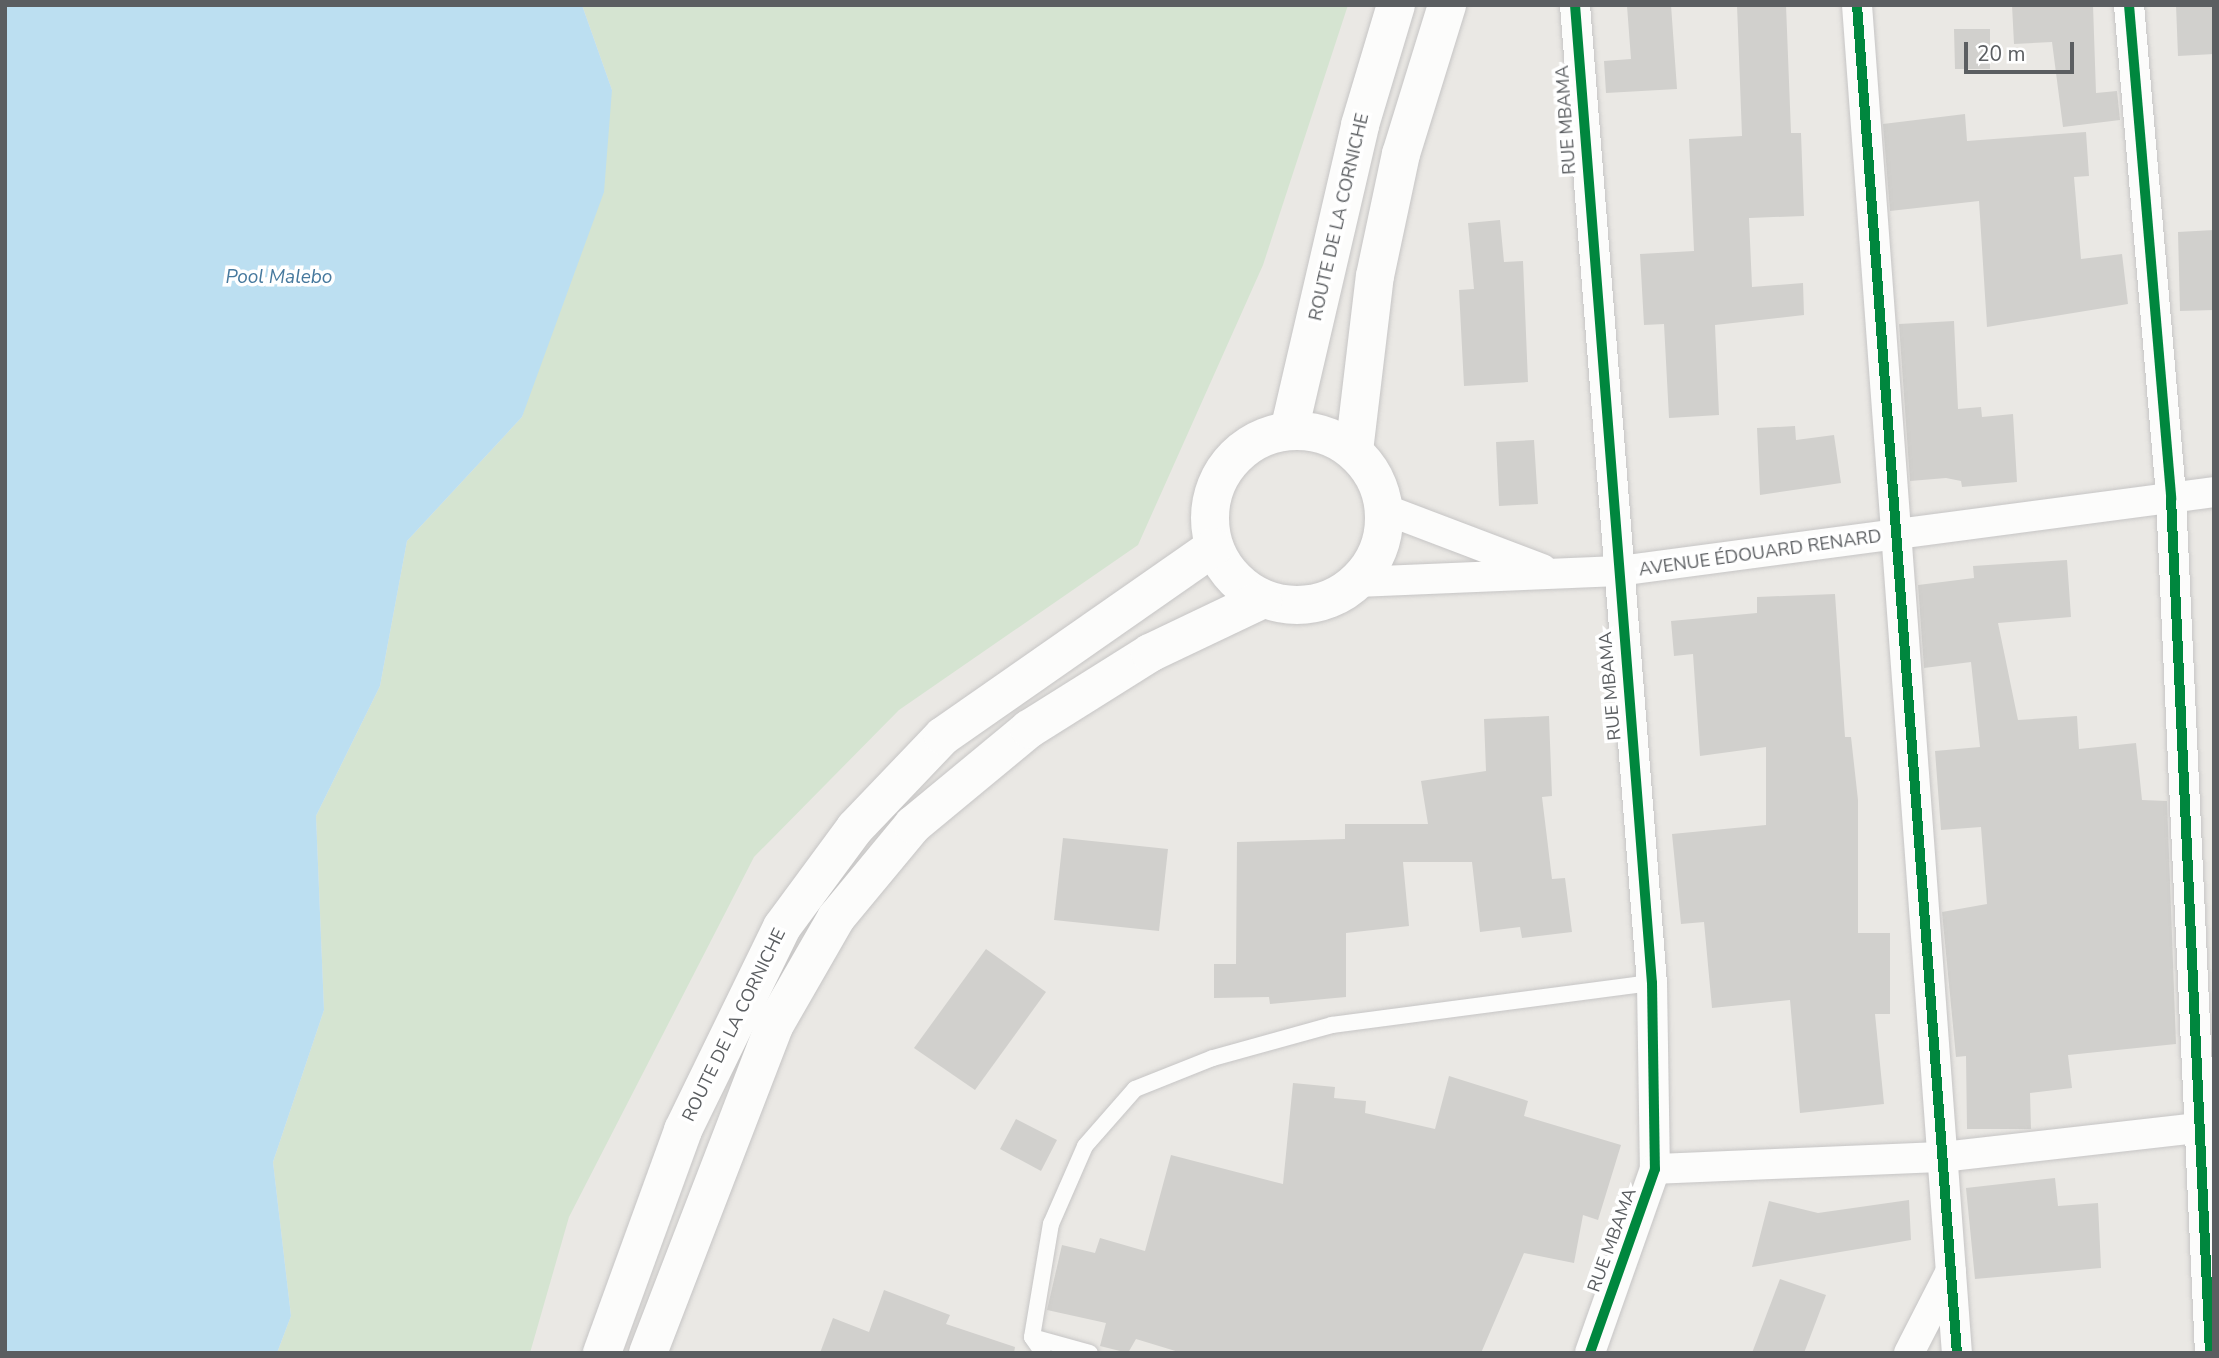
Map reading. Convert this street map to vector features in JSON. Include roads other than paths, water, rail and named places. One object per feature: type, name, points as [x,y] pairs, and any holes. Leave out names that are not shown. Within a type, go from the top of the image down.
[{"type":"main road","name":"ROUTE DE LA CORNICHE","points":[[1289,430],[1360,125],[1396,5]]},
{"type":"main road","points":[[1354,451],[1375,276],[1401,154],[1447,5]]},
{"type":"main road","points":[[1289,430],[1323,434],[1354,451],[1380,487],[1384,509],[1374,561],[1357,582],[1328,600],[1296,606],[1263,599],[1233,578],[1214,547],[1209,516],[1221,475],[1258,439],[1289,430]]},
{"type":"main road","name":"ROUTE DE LA CORNICHE","points":[[602,1353],[683,1130],[782,927],[855,828],[943,736],[1214,547]]},
{"type":"main road","name":"ROUTE DE LA CORNICHE","points":[[648,1353],[774,1026],[844,908],[913,825],[1029,729],[1150,653],[1263,599]]},
{"type":"street","name":"RUE MBAMA","points":[[1575,5],[1652,983],[1655,1169],[1590,1353]]},
{"type":"street","points":[[1857,5],[1957,1353]]},
{"type":"street","points":[[2129,5],[2171,498],[2206,1127],[2210,1353]]},
{"type":"street","name":"AVENUE ÉDOUARD RENARD","points":[[1357,582],[1619,571],[2214,492]]},
{"type":"street","name":"AVENUE ÉDOUARD RENARD","points":[[1384,509],[1555,575]]},
{"type":"street","points":[[1655,1169],[1943,1157],[2206,1127]]},
{"type":"street","points":[[1909,1353],[1951,1271]]},
{"type":"lane","points":[[1043,1353],[1032,1337],[1051,1224],[1085,1146],[1135,1089],[1213,1058],[1332,1025],[1652,983]]},
{"type":"lane","points":[[1032,1337],[1090,1353]]},
{"type":"water","name":"Pool Malebo","points":[[5,5],[582,5],[612,90],[604,192],[522,417],[407,541],[380,686],[316,816],[324,1010],[273,1162],[291,1316],[277,1353],[5,1353]]}]
